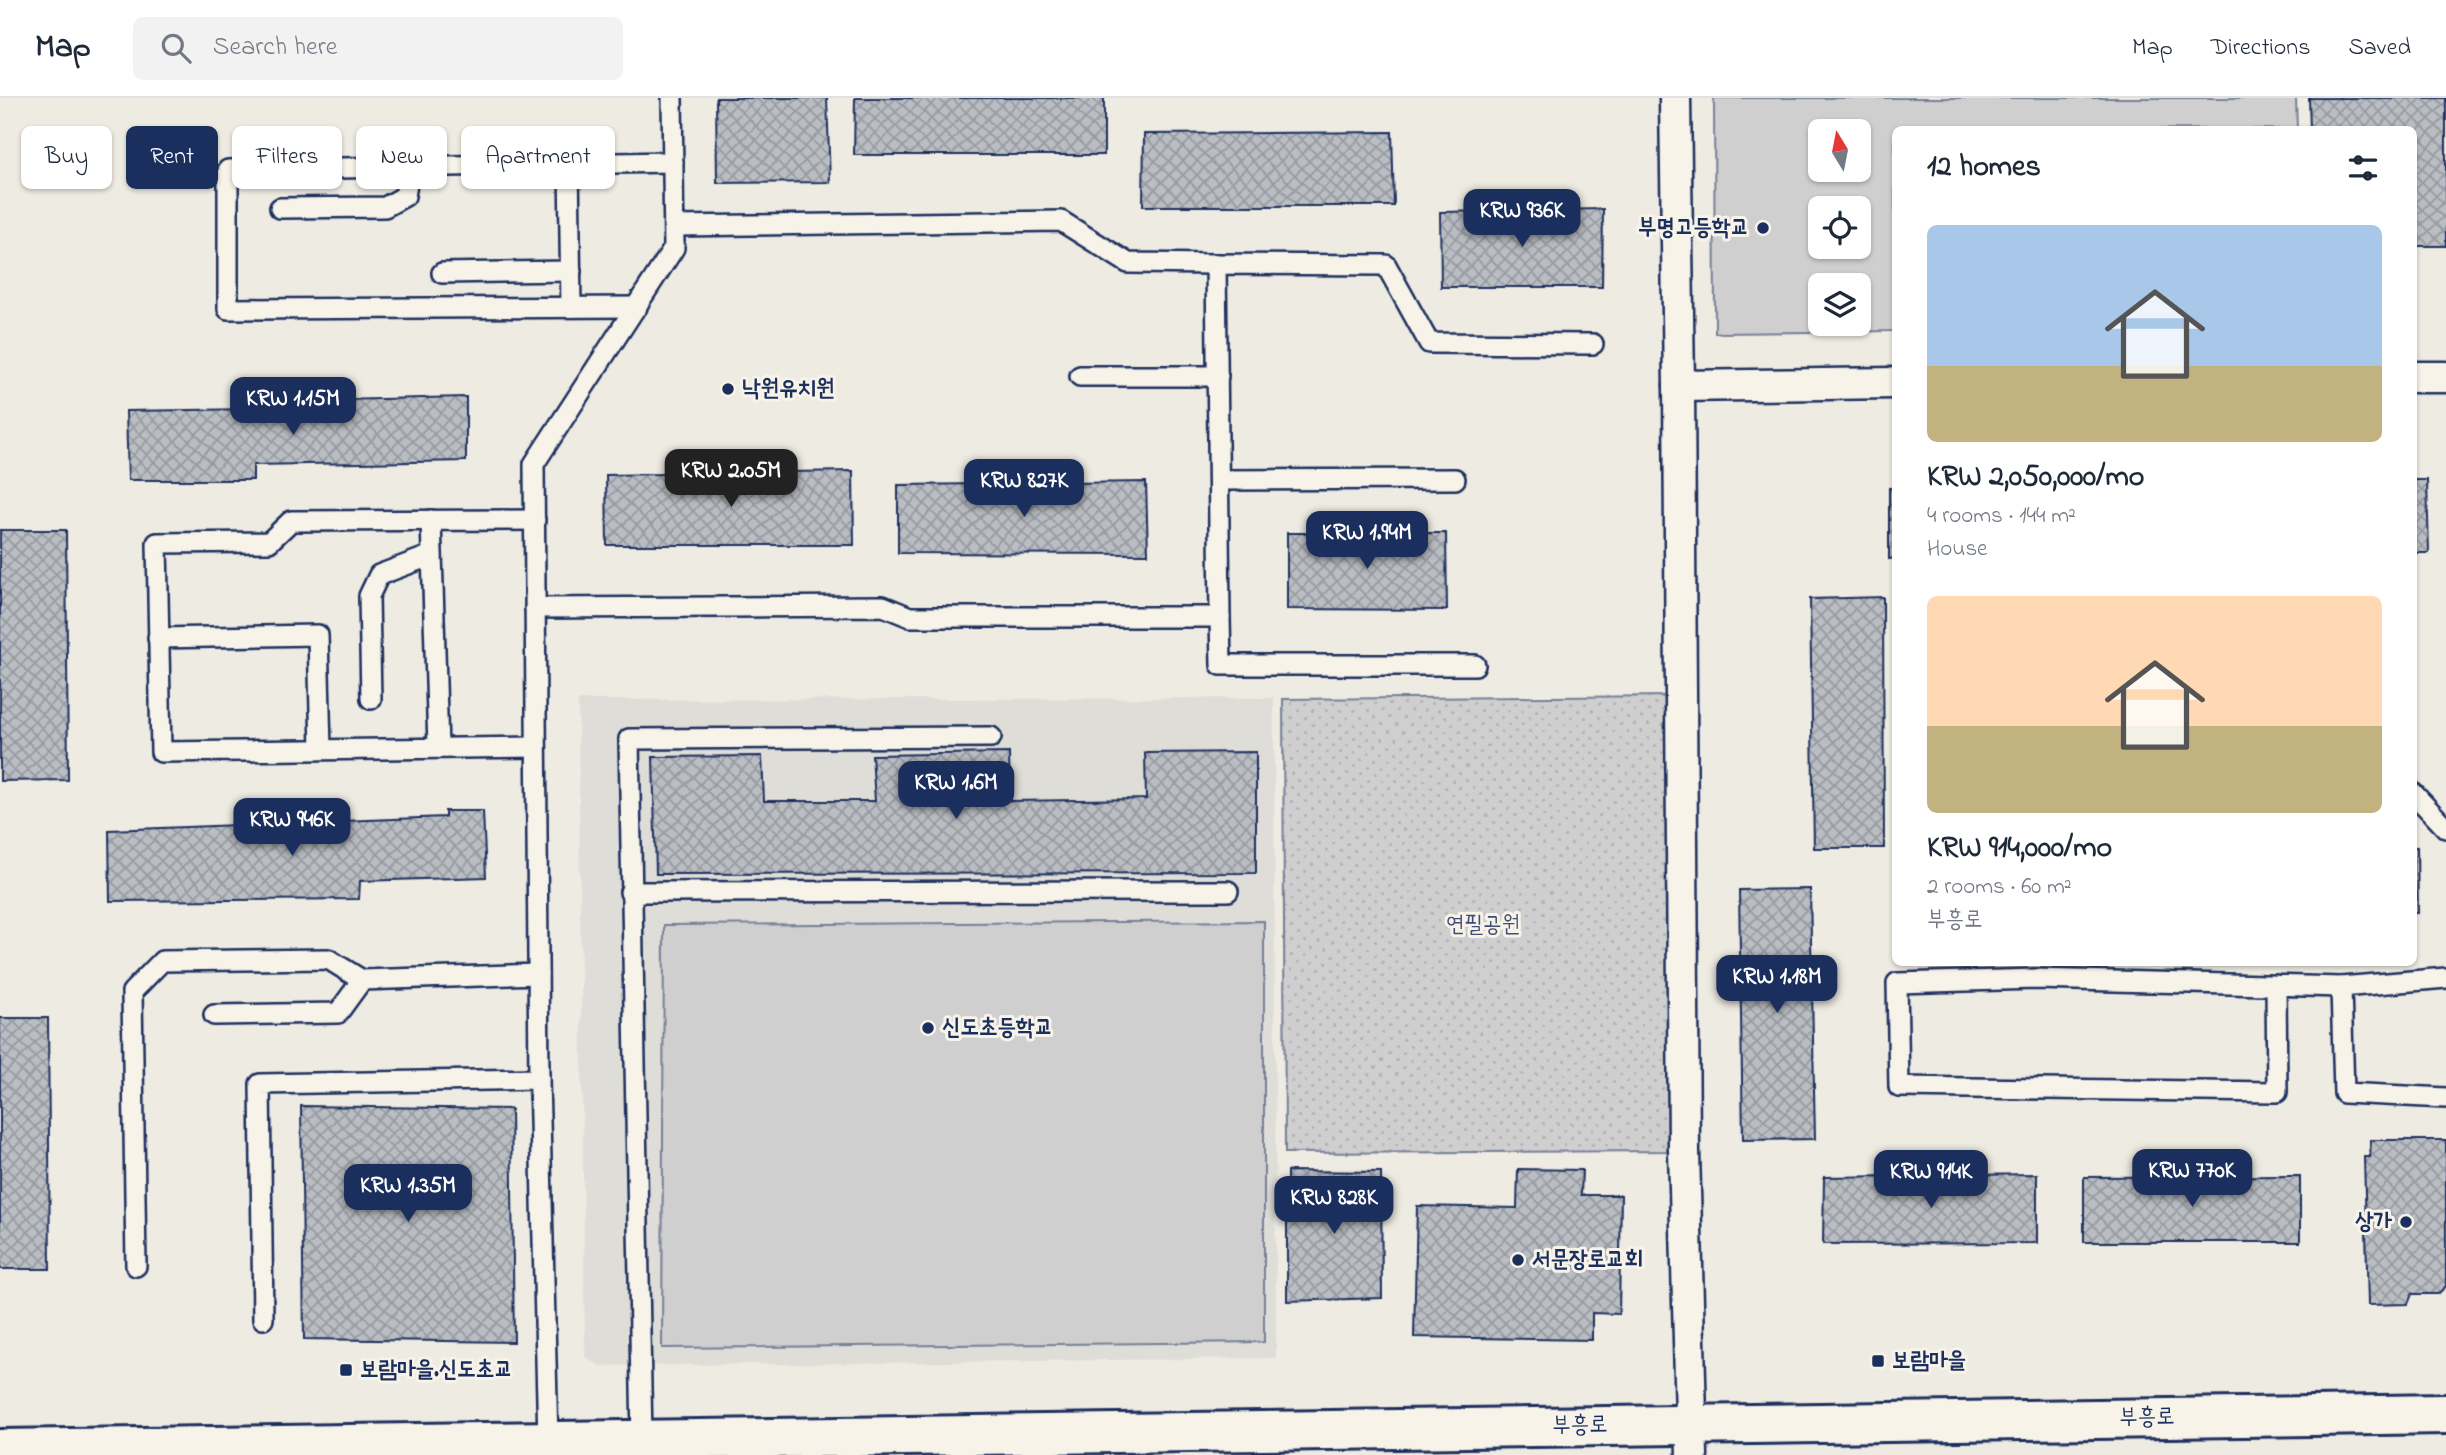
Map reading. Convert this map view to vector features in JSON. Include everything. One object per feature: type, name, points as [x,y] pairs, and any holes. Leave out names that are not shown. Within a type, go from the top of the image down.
[{"type":"street","points":[[1675,98],[1684,1151],[1691,1440]]},
{"type":"street","points":[[2417,377],[2446,377]]},
{"type":"street","points":[[1679,386],[1892,383]]},
{"type":"street","name":"부흥로","points":[[0,1449],[642,1440],[1691,1440],[2446,1414]]},
{"type":"lane","points":[[548,1441],[539,1079],[534,464],[674,248],[672,98]]},
{"type":"lane","points":[[615,164],[673,163]]},
{"type":"lane","points":[[356,168],[228,170],[228,309],[637,307]]},
{"type":"lane","points":[[280,208],[384,207],[405,195],[406,189]]},
{"type":"lane","points":[[569,189],[571,307]]},
{"type":"lane","points":[[674,226],[1061,221],[1128,263],[1386,265],[1429,343],[1593,344]]},
{"type":"lane","points":[[1216,264],[1221,665],[1475,665]]},
{"type":"lane","points":[[442,273],[571,271]]},
{"type":"lane","points":[[1080,376],[1218,376]]},
{"type":"lane","points":[[1219,480],[1455,479]]},
{"type":"lane","points":[[431,520],[438,748]]},
{"type":"lane","points":[[535,520],[291,521],[269,542],[157,543],[161,752],[536,747]]},
{"type":"lane","points":[[371,699],[369,596],[379,575],[432,555]]},
{"type":"lane","points":[[535,608],[883,606],[910,617],[1220,617]]},
{"type":"lane","points":[[159,638],[318,635],[321,750]]},
{"type":"lane","points":[[642,1440],[629,739],[991,737]]},
{"type":"lane","points":[[2417,797],[2446,828]]},
{"type":"lane","points":[[630,892],[1228,891]]},
{"type":"lane","points":[[136,1266],[132,992],[162,961],[328,959],[362,980],[538,974]]},
{"type":"lane","points":[[2276,985],[2277,1092],[1899,1087],[1897,983],[2036,971],[2342,987],[2446,978]]},
{"type":"lane","points":[[214,1015],[338,1013],[362,980]]},
{"type":"lane","points":[[2342,987],[2344,1093],[2446,1098]]},
{"type":"lane","points":[[263,1319],[260,1084],[539,1079]]},
{"type":"shaded area","name":"신도초등학교","points":[[1274,698],[1276,1358],[600,1366],[585,1357],[578,700]]},
{"type":"green space","name":"부명고등학교","points":[[1714,98],[2296,98],[2297,126],[1892,126],[1892,331],[1871,331],[1871,273],[1808,273],[1808,332],[1715,333]]},
{"type":"green space","name":"연필공원","points":[[1681,696],[1684,1151],[1285,1153],[1283,699]]},
{"type":"green space","points":[[1264,921],[1264,1342],[662,1348],[664,925]]},
{"type":"building","points":[[716,98],[827,98],[830,182],[717,183]]},
{"type":"building","points":[[855,98],[1104,98],[1104,155],[854,155]]},
{"type":"building","points":[[2309,98],[2446,98],[2446,246],[2417,246],[2417,126],[2310,126]]},
{"type":"building","points":[[1392,132],[1394,206],[1143,206],[1144,134]]},
{"type":"building","points":[[1603,209],[1602,287],[1441,287],[1440,212]]},
{"type":"building","points":[[466,397],[466,461],[253,465],[253,480],[128,480],[126,411],[254,409],[253,402]]},
{"type":"building","points":[[853,471],[854,545],[607,545],[606,475]]},
{"type":"building","points":[[2417,480],[2427,480],[2429,553],[2417,553]]},
{"type":"building","points":[[1146,482],[1148,554],[898,553],[898,485]]},
{"type":"building","points":[[1889,488],[1892,488],[1892,558],[1889,559]]},
{"type":"building","points":[[0,530],[66,530],[68,780],[0,781]]},
{"type":"building","points":[[1287,533],[1446,533],[1447,610],[1287,609]]},
{"type":"building","points":[[1883,597],[1884,848],[1814,848],[1810,599]]},
{"type":"building","points":[[1256,752],[1256,873],[656,874],[653,757],[762,756],[764,801],[875,801],[872,755],[1009,753],[1010,801],[1146,799],[1145,753]]},
{"type":"building","points":[[445,811],[483,811],[486,877],[360,881],[359,899],[110,901],[109,830],[445,817]]},
{"type":"building","points":[[2417,847],[2418,913],[2417,913]]},
{"type":"building","points":[[1810,889],[1815,1139],[1743,1140],[1739,890]]},
{"type":"building","points":[[0,1018],[48,1018],[50,1269],[0,1269]]},
{"type":"building","points":[[301,1106],[511,1109],[514,1342],[304,1339]]},
{"type":"building","name":"상가","points":[[2371,1140],[2446,1140],[2446,1286],[2438,1294],[2412,1294],[2408,1304],[2368,1305],[2364,1157],[2370,1157]]},
{"type":"building","name":"서문장로교회","points":[[1518,1169],[1582,1170],[1581,1195],[1621,1195],[1619,1314],[1592,1313],[1592,1340],[1414,1337],[1417,1206],[1517,1208]]},
{"type":"building","points":[[1287,1171],[1381,1172],[1382,1298],[1287,1301]]},
{"type":"building","points":[[2037,1174],[2037,1243],[1823,1244],[1824,1177]]},
{"type":"building","points":[[2300,1176],[2300,1242],[2084,1242],[2084,1177]]},
{"type":"place","name":"부명고등학교","points":[[1763,228]]},
{"type":"place","name":"낙원유치원","points":[[728,389]]},
{"type":"place","name":"신도초등학교","points":[[928,1028]]},
{"type":"place","name":"상가","points":[[2406,1222]]},
{"type":"place","name":"서문장로교회","points":[[1518,1260]]},
{"type":"place","name":"보람마을","points":[[1878,1361]]},
{"type":"place","name":"보람마을.신도초교","points":[[346,1370]]}]
